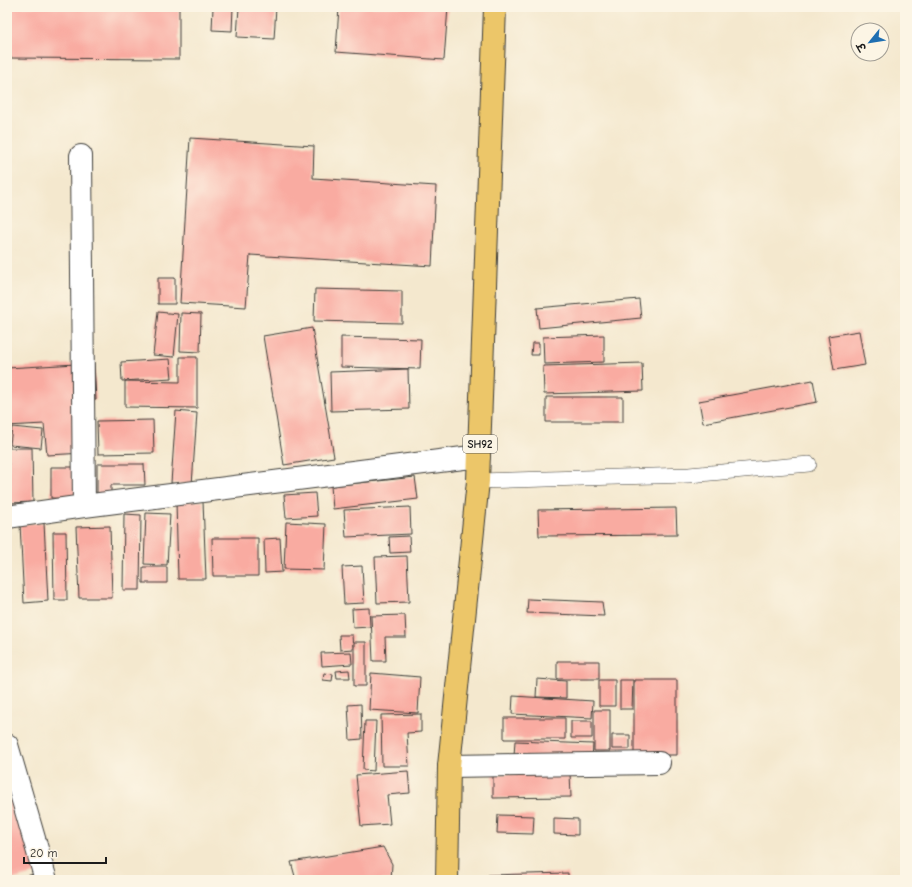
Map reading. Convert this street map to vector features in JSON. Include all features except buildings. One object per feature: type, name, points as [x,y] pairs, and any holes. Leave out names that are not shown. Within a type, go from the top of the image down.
[{"type":"main road","name":"SH92","points":[[447,880],[450,766],[478,481],[495,7]]},
{"type":"street","points":[[81,156],[84,506]]},
{"type":"street","points":[[7,517],[479,456]]},
{"type":"street","points":[[7,745],[46,880]]},
{"type":"street","points":[[450,766],[659,763]]},
{"type":"lane","points":[[478,481],[689,475],[808,464]]}]
